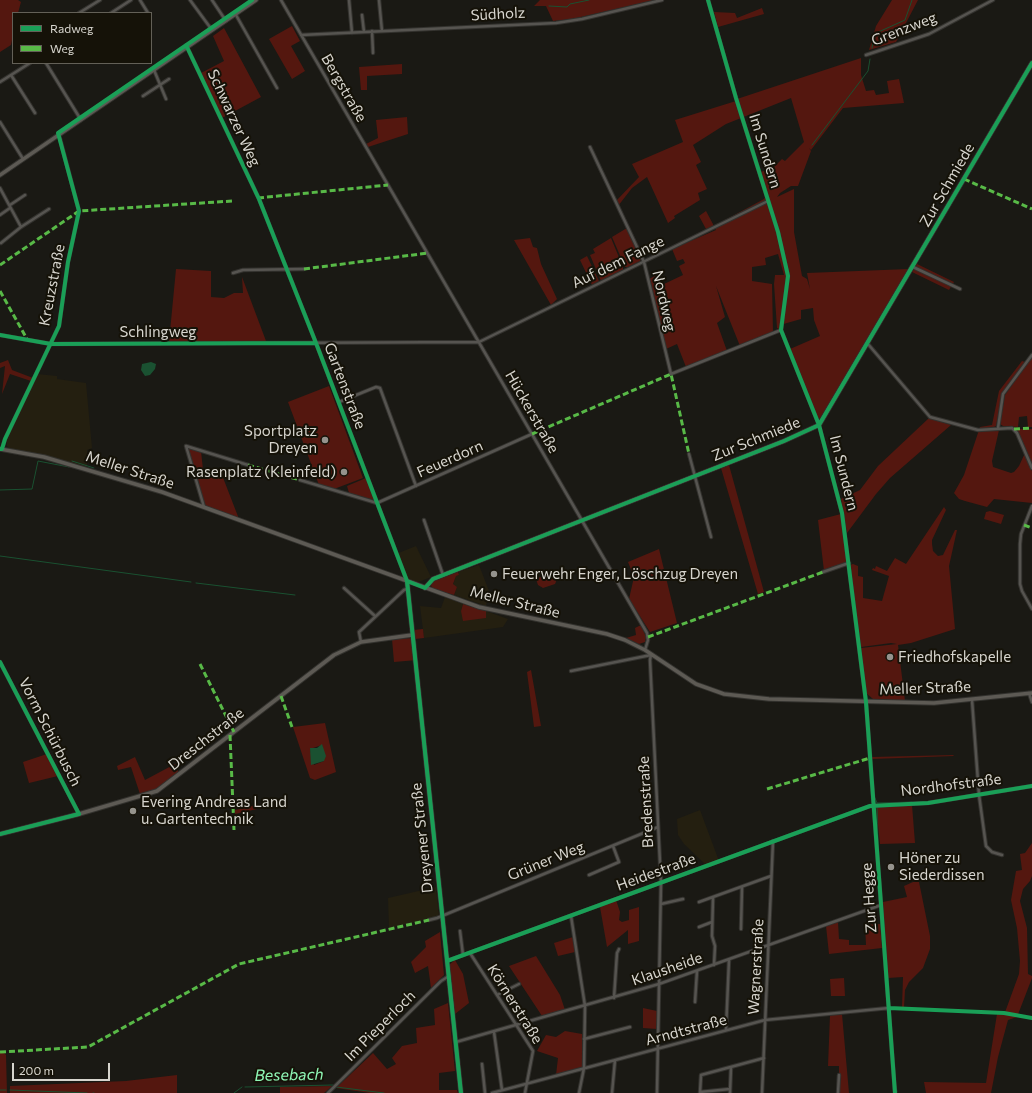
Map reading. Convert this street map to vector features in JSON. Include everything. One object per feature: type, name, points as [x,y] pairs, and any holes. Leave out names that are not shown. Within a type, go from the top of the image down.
[{"type":"street","points":[[81,12],[100,0]]},
{"type":"street","points":[[113,12],[131,0]]},
{"type":"street","points":[[140,0],[147,12]]},
{"type":"street","points":[[190,0],[212,30]]},
{"type":"street","points":[[212,0],[226,21]]},
{"type":"street","points":[[0,175],[256,0]]},
{"type":"street","name":"Bergstraße","points":[[281,0],[388,186]]},
{"type":"street","points":[[349,0],[352,32]]},
{"type":"street","points":[[379,0],[382,31]]},
{"type":"street","name":"Südholz","points":[[301,35],[556,23],[582,19],[662,0]]},
{"type":"street","name":"Im Sundern","points":[[708,0],[736,97],[778,232],[788,276],[781,330],[819,425],[840,500],[866,702]]},
{"type":"street","name":"Grenzweg","points":[[866,55],[929,34],[993,0]]},
{"type":"street","points":[[236,15],[277,88]]},
{"type":"street","points":[[362,15],[364,32]]},
{"type":"street","points":[[372,32],[373,53]]},
{"type":"street","name":"Schwarzer Weg","points":[[187,47],[259,199]]},
{"type":"street","name":"Zur Schmiede","points":[[425,588],[431,580],[443,575],[582,521],[819,425],[868,344],[1032,62]]},
{"type":"street","points":[[0,82],[28,64]]},
{"type":"street","points":[[47,64],[81,120]]},
{"type":"street","points":[[154,70],[166,98]]},
{"type":"street","points":[[11,75],[35,113]]},
{"type":"street","points":[[143,96],[169,79]]},
{"type":"street","points":[[0,122],[23,159]]},
{"type":"street","name":"Kreuzstraße","points":[[1,449],[59,326],[68,262],[79,211],[59,135]]},
{"type":"street","name":"Nordweg","points":[[590,147],[644,262],[671,374],[781,330]]},
{"type":"street","name":"Hückerstraße","points":[[388,186],[647,633],[648,640],[645,650]]},
{"type":"street","points":[[0,188],[21,227]]},
{"type":"street","points":[[0,215],[25,195]]},
{"type":"street","name":"Gartenstraße","points":[[259,199],[339,402],[407,581]]},
{"type":"street","name":"Auf dem Fange","points":[[478,342],[768,201]]},
{"type":"street","points":[[1,243],[21,227],[49,209]]},
{"type":"street","points":[[913,267],[960,289]]},
{"type":"street","points":[[233,273],[242,270],[304,269]]},
{"type":"street","name":"Schlingweg","points":[[0,335],[51,344],[478,342]]},
{"type":"street","points":[[868,344],[930,417],[978,430],[998,428],[1015,430],[1032,468]]},
{"type":"street","points":[[998,428],[1003,394],[1032,355]]},
{"type":"street","points":[[339,402],[376,387],[380,388],[416,486]]},
{"type":"street","name":"Feuerdorn","points":[[377,503],[532,434]]},
{"type":"street","points":[[204,508],[186,446],[248,465]]},
{"type":"street","name":"Meller Straße","points":[[1,449],[44,457],[111,476],[479,607],[607,634],[625,640],[645,650],[696,684],[724,694],[755,698],[934,703],[1031,693]]},
{"type":"street","points":[[689,454],[711,537]]},
{"type":"street","points":[[300,480],[377,503]]},
{"type":"street","points":[[1032,506],[1022,534],[1020,552],[1022,591],[1032,609]]},
{"type":"street","points":[[424,520],[443,575]]},
{"type":"street","points":[[823,572],[849,563]]},
{"type":"street","name":"Dreyener Straße","points":[[407,581],[461,1093]]},
{"type":"street","points":[[344,588],[375,616]]},
{"type":"street","points":[[361,642],[359,632],[404,590],[407,589]]},
{"type":"street","name":"Dreschstraße","points":[[0,834],[79,814],[157,791],[334,655],[361,642],[412,635]]},
{"type":"street","points":[[571,671],[651,654]]},
{"type":"street","name":"Bredenstraße","points":[[651,654],[650,660],[661,883],[657,1093]]},
{"type":"street","name":"Vorm Schürbusch","points":[[0,663],[79,814]]},
{"type":"street","points":[[1031,693],[1032,702]]},
{"type":"street","points":[[972,700],[979,795]]},
{"type":"street","name":"Zur Hegge","points":[[866,702],[895,1093]]},
{"type":"street","name":"Nordhofstraße","points":[[874,805],[928,803],[1032,786]]},
{"type":"street","name":"Nordhofstraße","points":[[979,795],[986,846],[992,852],[1002,855]]},
{"type":"street","name":"Heidestraße","points":[[447,961],[874,805]]},
{"type":"street","name":"Grüner Weg","points":[[429,920],[658,827]]},
{"type":"street","name":"Wagnerstraße","points":[[762,1093],[773,841]]},
{"type":"street","points":[[590,875],[619,862],[613,846]]},
{"type":"street","points":[[699,902],[771,876]]},
{"type":"street","points":[[741,929],[742,887]]},
{"type":"street","points":[[713,898],[712,936],[715,946],[714,965]]},
{"type":"street","points":[[661,904],[683,900]]},
{"type":"street","name":"Klausheide","points":[[456,1042],[660,984],[882,905]]},
{"type":"street","points":[[571,916],[585,1006],[584,1068],[579,1093]]},
{"type":"street","points":[[699,927],[712,922]]},
{"type":"street","points":[[460,931],[463,955]]},
{"type":"street","points":[[614,998],[617,953],[619,949]]},
{"type":"street","name":"Körnerstraße","points":[[470,953],[533,1051],[525,1093]]},
{"type":"street","points":[[726,1030],[729,960]]},
{"type":"street","points":[[695,1002],[697,971]]},
{"type":"street","name":"Im Pieperloch","points":[[328,1093],[441,981],[449,976]]},
{"type":"street","points":[[497,996],[519,984]]},
{"type":"street","name":"Arndtstraße","points":[[492,1093],[765,1020],[889,1008]]},
{"type":"street","points":[[584,1039],[630,1027]]},
{"type":"street","points":[[494,1032],[502,1090]]},
{"type":"street","points":[[730,1089],[700,1093],[701,1075],[764,1058]]},
{"type":"street","points":[[612,1093],[615,1060]]},
{"type":"street","points":[[482,1064],[485,1093]]},
{"type":"street","points":[[730,1093],[731,1067]]},
{"type":"street","points":[[838,1093],[839,1076]]},
{"type":"shaded area","points":[[0,0],[18,0],[21,2],[18,12],[12,12],[11,45],[0,52]]},
{"type":"shaded area","points":[[540,0],[655,0],[572,19],[553,21],[546,6],[534,6]]},
{"type":"shaded area","points":[[892,0],[918,0],[896,42],[869,50],[876,26]]},
{"type":"shaded area","points":[[762,8],[764,14],[718,27],[714,12],[735,13],[737,18]]},
{"type":"shaded area","points":[[292,26],[300,41],[291,46],[305,71],[292,79],[269,39]]},
{"type":"shaded area","points":[[224,28],[261,97],[222,118],[201,73],[224,61],[213,36]]},
{"type":"shaded area","points":[[861,58],[861,75],[866,91],[874,90],[876,95],[889,93],[887,81],[899,79],[904,103],[843,108],[811,150],[809,148],[811,151],[798,186],[791,186],[780,193],[777,197],[794,189],[794,232],[802,276],[807,279],[810,289],[807,273],[909,269],[823,419],[817,418],[790,349],[820,336],[814,320],[813,308],[801,310],[801,319],[780,325],[779,329],[777,328],[774,284],[775,275],[784,275],[778,254],[765,258],[766,265],[752,267],[752,281],[772,284],[773,332],[740,346],[716,286],[725,317],[717,323],[727,351],[686,367],[677,344],[666,349],[649,279],[657,275],[662,285],[683,275],[679,266],[685,263],[683,259],[677,261],[672,249],[716,230],[713,226],[706,229],[699,216],[706,211],[714,226],[764,199],[767,194],[760,172],[772,169],[782,159],[785,161],[804,142],[791,98],[726,124],[693,145],[701,162],[696,165],[707,189],[698,193],[700,200],[674,216],[675,218],[668,223],[647,177],[632,188],[618,206],[616,201],[639,177],[632,164],[683,142],[675,120],[736,101],[741,109],[737,99]]},
{"type":"shaded area","points":[[402,64],[402,74],[367,76],[367,90],[361,90],[359,67]]},
{"type":"shaded area","points":[[407,117],[408,134],[368,147],[366,144],[378,138],[376,120]]},
{"type":"shaded area","points":[[627,228],[641,259],[628,267],[625,267],[612,237]]},
{"type":"shaded area","points":[[530,238],[533,247],[537,248],[541,264],[557,299],[551,305],[514,240]]},
{"type":"shaded area","points":[[611,238],[623,270],[601,281],[590,255],[595,253],[593,249]]},
{"type":"shaded area","points":[[587,256],[599,281],[592,285],[580,260]]},
{"type":"shaded area","points":[[917,264],[954,282],[949,290],[912,272]]},
{"type":"shaded area","points":[[176,269],[211,271],[211,297],[224,298],[234,293],[243,293],[242,277],[266,341],[169,342]]},
{"type":"shaded area","points":[[1032,357],[1032,427],[1028,427],[1027,416],[1019,417],[1018,427],[1003,426],[1000,424],[1005,395]]},
{"type":"shaded area","points":[[8,360],[12,370],[33,378],[31,381],[10,374],[2,394],[5,366],[0,368],[0,363]]},
{"type":"shaded area","points":[[1022,361],[1025,362],[1002,394],[996,426],[990,429],[999,430],[992,461],[993,467],[1011,473],[1014,472],[1019,466],[1025,453],[1032,471],[1032,503],[994,499],[987,507],[959,499],[954,493],[964,475],[980,427],[992,425],[999,391]]},
{"type":"shaded area","points":[[151,362],[156,364],[155,369],[150,375],[145,376],[141,370],[142,364]]},
{"type":"shaded area","points":[[37,374],[57,376],[57,379],[86,383],[92,448],[87,450],[87,467],[9,448],[7,446],[7,438]]},
{"type":"shaded area","name":"Sportplatz Dreyen","points":[[329,386],[363,478],[334,489],[319,485],[288,402]]},
{"type":"shaded area","points":[[929,418],[951,425],[890,478],[847,533],[841,499],[860,490],[878,466]]},
{"type":"shaded area","points":[[1017,429],[1032,429],[1032,465],[1027,454]]},
{"type":"shaded area","points":[[187,448],[201,451],[204,479],[222,475],[239,519],[204,505]]},
{"type":"shaded area","points":[[729,465],[764,592],[758,594],[721,468]]},
{"type":"shaded area","points":[[366,478],[374,500],[349,493],[347,486]]},
{"type":"shaded area","points":[[944,507],[946,510],[932,540],[932,544],[933,551],[938,556],[943,555],[955,530],[957,530],[949,566],[955,629],[911,643],[898,645],[905,701],[873,699],[866,693],[861,648],[897,644],[891,643],[861,647],[850,565],[853,564],[858,566],[858,576],[863,577],[863,598],[882,601],[889,576],[872,570],[873,568],[875,569],[876,566],[887,571],[895,558],[906,564]]},
{"type":"shaded area","points":[[990,511],[1004,515],[1001,524],[984,519],[986,512]]},
{"type":"shaded area","points":[[841,514],[847,562],[824,571],[818,520]]},
{"type":"shaded area","points":[[416,546],[431,577],[416,583],[405,578],[396,554]]},
{"type":"shaded area","points":[[659,549],[677,623],[650,632],[629,599],[634,577],[628,562]]},
{"type":"shaded area","points":[[479,565],[489,591],[486,606],[454,595],[457,587],[453,585],[456,576],[459,575],[458,572]]},
{"type":"shaded area","points":[[458,572],[459,575],[456,576],[453,584],[457,587],[454,595],[432,589],[431,582]]},
{"type":"shaded area","points":[[551,572],[557,574],[558,577],[555,584],[543,588],[538,585],[536,579]]},
{"type":"shaded area","points":[[445,597],[463,604],[461,611],[486,618],[486,611],[508,619],[503,627],[424,638],[420,606],[441,608]]},
{"type":"shaded area","points":[[463,604],[486,611],[486,618],[463,621],[461,611]]},
{"type":"shaded area","points":[[641,625],[646,637],[645,642],[639,644],[626,638],[636,635],[635,628]]},
{"type":"shaded area","points":[[423,629],[424,638],[415,639],[417,660],[394,662],[392,639],[415,638],[414,630]]},
{"type":"shaded area","points":[[531,670],[541,726],[534,727],[527,672]]},
{"type":"shaded area","points":[[325,723],[336,772],[315,780],[310,778],[293,727]],"holes":[[[322,745],[324,761],[314,765],[310,749]]]},
{"type":"shaded area","points":[[322,744],[326,756],[324,761],[311,765],[310,748],[317,748]]},
{"type":"shaded area","points":[[47,754],[58,776],[29,783],[23,762]]},
{"type":"shaded area","points":[[954,756],[872,759],[872,757]]},
{"type":"shaded area","points":[[135,757],[145,780],[175,764],[179,773],[155,790],[140,794],[131,767],[118,770],[117,766]]},
{"type":"shaded area","points":[[268,802],[266,807],[235,814],[235,810]]},
{"type":"shaded area","points":[[912,805],[915,843],[880,844],[876,806]]},
{"type":"shaded area","points":[[700,810],[719,861],[706,865],[684,844],[678,835],[677,819]]},
{"type":"shaded area","points":[[1032,843],[1032,876],[1030,881],[1023,889],[1020,901],[1027,928],[1028,974],[1032,976],[1032,978],[1017,1017],[1008,1020],[998,1057],[991,1093],[926,1093],[924,1082],[986,1083],[997,1014],[1004,1015],[1019,974],[1020,961],[1017,928],[1011,900],[1016,871],[1022,870],[1020,854],[1025,853]]},
{"type":"shaded area","points":[[913,882],[919,882],[930,936],[930,949],[923,968],[909,982],[905,990],[904,1007],[902,1007],[903,977],[888,978],[883,902],[907,897],[904,886]]},
{"type":"shaded area","points":[[436,887],[439,916],[389,928],[388,898]]},
{"type":"shaded area","points":[[616,900],[620,912],[619,920],[622,922],[629,920],[629,910],[639,907],[639,941],[628,944],[628,930],[607,947],[600,907]]},
{"type":"shaded area","points":[[838,922],[839,939],[849,940],[849,945],[866,945],[865,925],[880,924],[882,948],[829,954],[826,926]]},
{"type":"shaded area","points":[[440,932],[444,975],[431,988],[428,966],[415,973],[411,962],[426,947],[425,941]]},
{"type":"shaded area","points":[[573,937],[575,952],[558,956],[554,943]]},
{"type":"shaded area","points":[[536,956],[560,995],[565,1010],[542,1016],[509,966]]},
{"type":"shaded area","points":[[455,960],[463,974],[469,1003],[455,1014],[449,965]]},
{"type":"shaded area","points":[[844,978],[845,996],[831,996],[830,979]]},
{"type":"shaded area","points":[[448,1003],[455,1071],[439,1073],[439,1090],[457,1090],[458,1093],[370,1093],[336,1088],[373,1053],[387,1069],[396,1064],[392,1058],[402,1046],[417,1043],[416,1028],[435,1025],[434,1009]]},
{"type":"shaded area","points":[[643,1008],[657,1011],[657,1029],[643,1028]]},
{"type":"shaded area","points":[[842,1014],[849,1093],[839,1093],[839,1066],[828,1066],[830,1015]]},
{"type":"shaded area","points":[[565,1031],[582,1034],[582,1067],[556,1075],[558,1058],[537,1051],[546,1035],[556,1037]]},
{"type":"shaded area","points":[[0,1053],[4,1053],[6,1055],[7,1093],[0,1093]]},
{"type":"shaded area","points":[[177,1075],[177,1093],[10,1093],[10,1086],[126,1081]]},
{"type":"shaded area","points":[[332,1086],[324,1093],[280,1093],[280,1087]]},
{"type":"waterway","points":[[549,6],[567,7],[570,4],[589,0]]},
{"type":"waterway","points":[[872,48],[874,34],[905,20],[912,0]]},
{"type":"waterway","points":[[812,145],[868,71],[870,59]]},
{"type":"waterway","points":[[0,490],[32,489],[38,461],[69,467]]},
{"type":"waterway","points":[[72,461],[94,468]]},
{"type":"waterway","points":[[0,556],[191,582]]},
{"type":"waterway","points":[[196,583],[295,595]]},
{"type":"waterway","points":[[875,798],[877,803],[912,802]]},
{"type":"waterway","points":[[877,807],[878,843]]},
{"type":"waterway","points":[[876,849],[877,865]]},
{"type":"waterway","points":[[877,873],[879,900]]},
{"type":"waterway","points":[[880,909],[882,940]]},
{"type":"waterway","points":[[883,943],[887,1004]]},
{"type":"waterway","points":[[890,1037],[892,1065]]},
{"type":"waterway","name":"Besebach","points":[[245,1087],[333,1085]]},
{"type":"waterway","points":[[896,1086],[897,1092]]},
{"type":"waterway","name":"Besebach","points":[[234,1093],[242,1087]]},
{"type":"waterway","name":"Besebach","points":[[336,1087],[384,1093]]},
{"type":"waterway","name":"Besebach","points":[[0,1090],[6,1090]]},
{"type":"waterway","name":"Besebach","points":[[10,1090],[87,1093]]},
{"type":"marked path","points":[[964,179],[1032,209]]},
{"type":"marked path","points":[[258,198],[388,185]]},
{"type":"marked path","points":[[0,265],[79,211],[232,201]]},
{"type":"marked path","points":[[304,269],[428,253]]},
{"type":"marked path","points":[[0,291],[27,339]]},
{"type":"marked path","points":[[532,434],[671,374],[689,454]]},
{"type":"marked path","points":[[1014,429],[1032,428]]},
{"type":"marked path","points":[[248,465],[300,480]]},
{"type":"marked path","points":[[1024,525],[1032,528]]},
{"type":"marked path","points":[[648,637],[823,572]]},
{"type":"marked path","points":[[200,664],[234,732]]},
{"type":"marked path","points":[[281,696],[292,727]]},
{"type":"marked path","points":[[230,735],[234,830]]},
{"type":"marked path","points":[[767,789],[870,758]]},
{"type":"marked path","points":[[0,1052],[88,1047],[239,964],[429,920]]},
{"type":"cycle path","points":[[0,449],[2,449],[5,439],[59,326],[68,262],[79,211],[58,133],[252,0]]},
{"type":"cycle path","points":[[708,0],[736,98],[778,232],[788,276],[781,330],[819,425],[842,513],[866,702],[895,1093]]},
{"type":"cycle path","points":[[186,45],[259,199],[407,581],[461,1093]]},
{"type":"cycle path","points":[[407,581],[425,588],[433,579],[784,441],[819,425],[1032,63]]},
{"type":"cycle path","points":[[0,335],[51,344],[316,343]]},
{"type":"cycle path","points":[[0,662],[79,814],[0,834]]},
{"type":"cycle path","points":[[447,961],[870,806],[928,803],[1032,786]]},
{"type":"cycle path","points":[[889,1008],[1004,1013],[1032,1018]]},
{"type":"place","name":"Sportplatz Dreyen","points":[[325,440]]},
{"type":"place","name":"Rasenplatz (Kleinfeld)","points":[[344,472]]},
{"type":"place","name":"Feuerwehr Enger, Löschzug Dreyen","points":[[494,574]]},
{"type":"place","name":"Friedhofskapelle","points":[[890,657]]},
{"type":"place","name":"Evering Andreas Land u. Gartentechnik","points":[[133,811]]},
{"type":"place","name":"Höner zu Siederdissen","points":[[891,867]]}]
